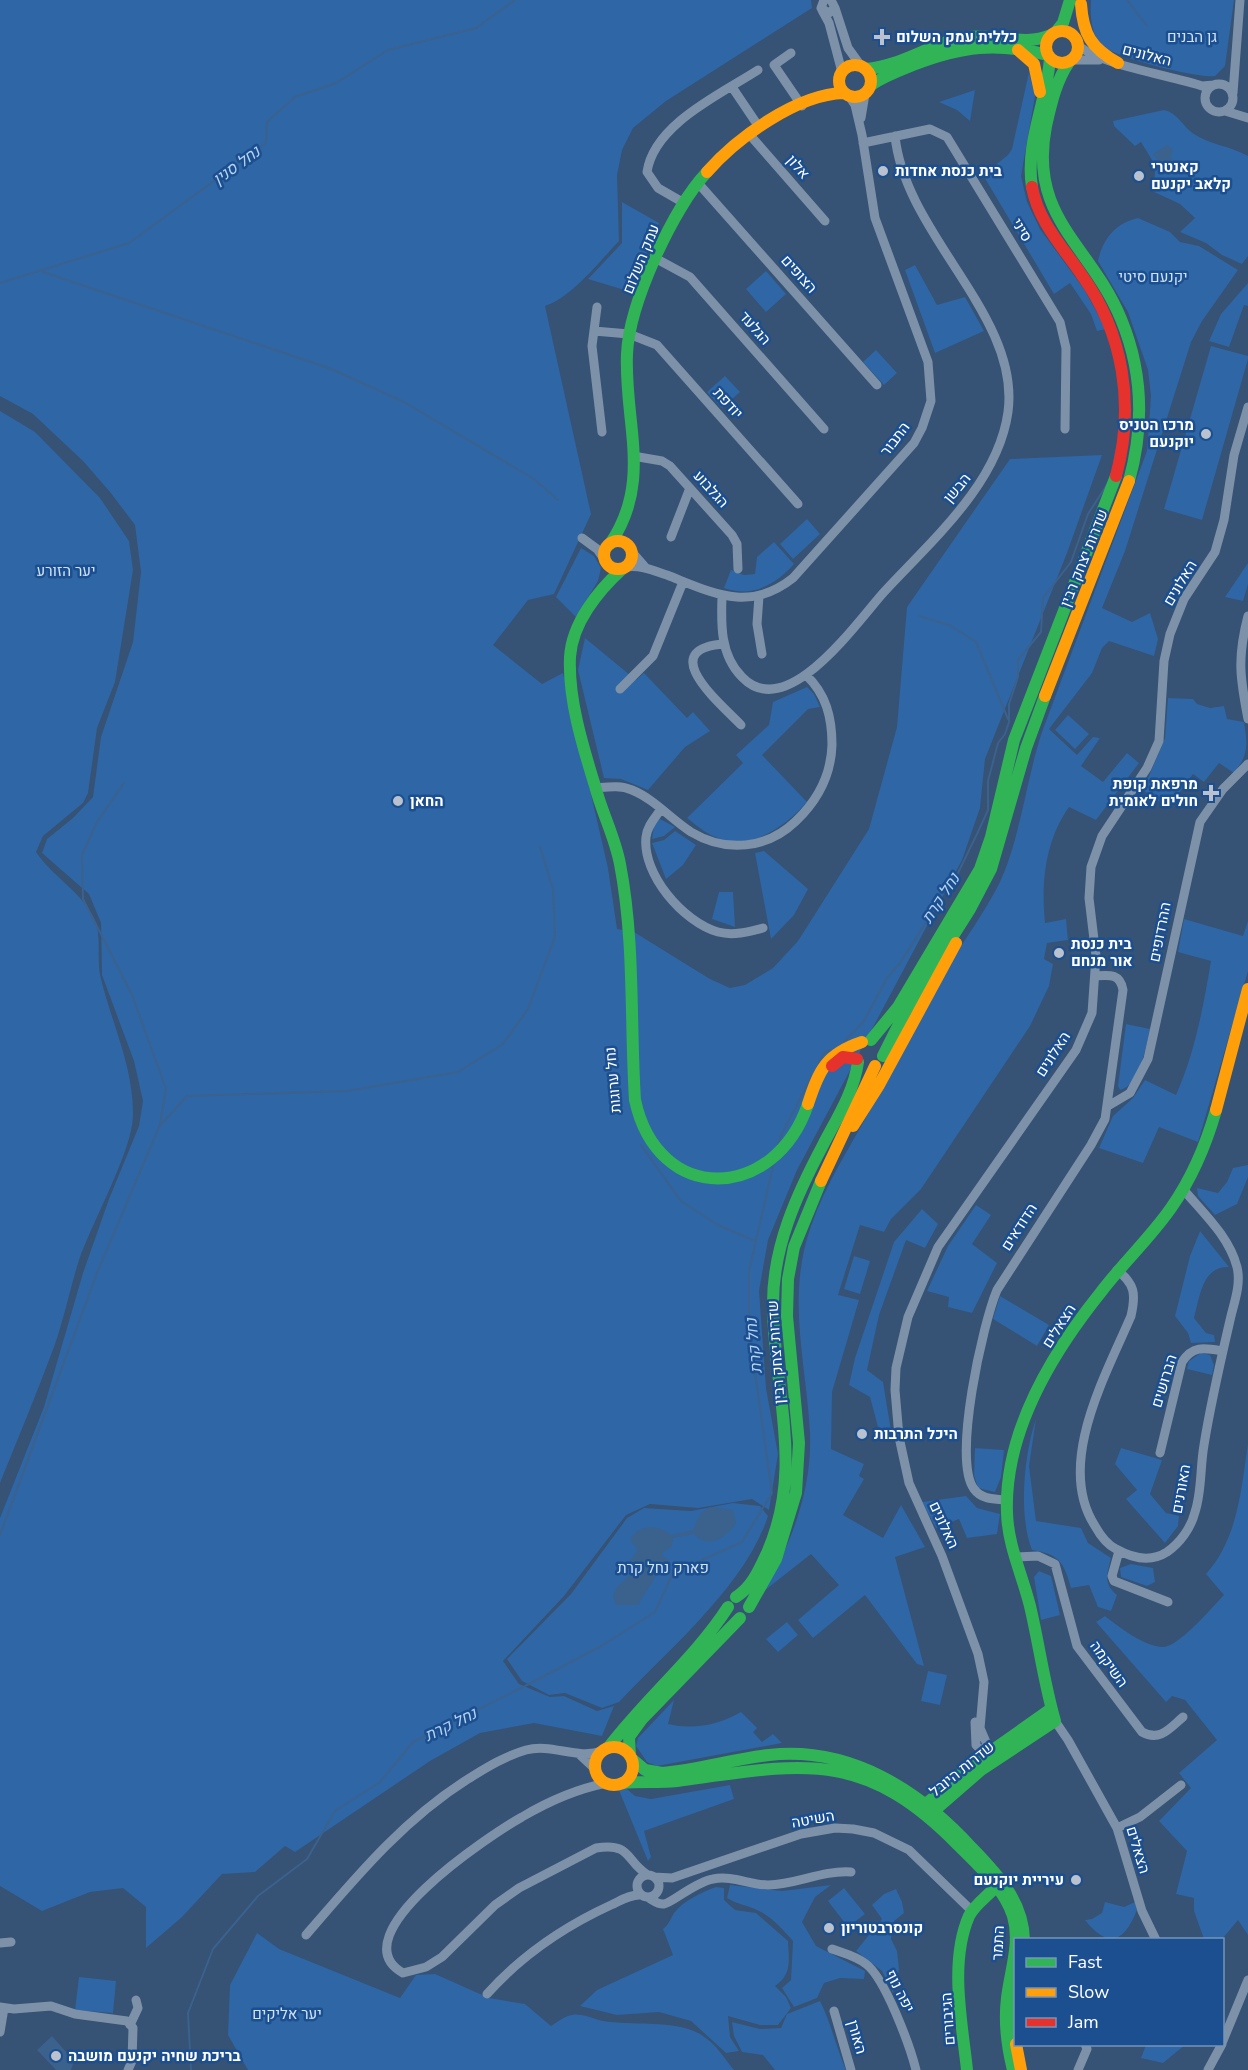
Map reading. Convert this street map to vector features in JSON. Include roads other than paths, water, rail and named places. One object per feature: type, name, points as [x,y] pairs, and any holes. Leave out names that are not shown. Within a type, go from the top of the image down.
[{"type":"main road","points":[[1049,57],[1046,46],[1077,1]]},
{"type":"main road","points":[[1077,1],[1077,42],[1077,53],[1070,61],[1061,64],[1049,57],[1014,48],[984,45],[960,48],[882,78],[868,90],[847,95],[841,76],[851,65],[884,67],[961,38],[987,36],[1037,41],[1065,32],[1077,42]]},
{"type":"main road","points":[[1077,1],[1082,27],[1088,42],[1113,62]]},
{"type":"main road","points":[[1014,48],[1023,52],[1034,64],[1041,102]]},
{"type":"main road","name":"שדרות יצחק רבין","points":[[866,1041],[889,1020],[966,897],[980,869],[993,832],[1013,743],[1109,500],[1125,445],[1126,399],[1121,365],[1112,333],[1089,287],[1048,230],[1032,192],[1030,150],[1049,57]]},
{"type":"main road","name":"שדרות יצחק רבין","points":[[749,1607],[776,1559],[796,1493],[799,1443],[787,1316],[788,1279],[799,1231],[824,1173],[910,1002],[983,887],[995,857],[1033,727],[1122,504],[1138,447],[1140,397],[1125,328],[1101,279],[1052,210],[1041,177],[1041,148],[1045,128],[1058,79],[1070,61]]},
{"type":"main road","points":[[864,67],[871,76],[868,90]]},
{"type":"main road","name":"עמק השלום","points":[[826,95],[841,76]]},
{"type":"main road","name":"עמק השלום","points":[[609,545],[622,529],[629,509],[635,471],[627,380],[629,334],[656,258],[684,203],[698,183],[725,153],[754,131],[826,95],[847,95]]},
{"type":"main road","name":"עמק השלום","points":[[629,509],[631,550]]},
{"type":"main road","points":[[621,542],[631,550],[631,562],[624,568],[606,562],[609,545],[621,542]]},
{"type":"main road","name":"נחל ערוגות","points":[[603,589],[606,562]]},
{"type":"main road","name":"נחל ערוגות","points":[[624,568],[603,589],[580,621],[570,656],[573,697],[624,885],[636,1107],[648,1138],[664,1158],[684,1171],[709,1179],[733,1179],[759,1170],[779,1155],[794,1137],[821,1072],[830,1058],[839,1050],[866,1041]]},
{"type":"main road","name":"נחל ערוגות","points":[[596,788],[596,803],[618,891],[630,1110],[640,1138],[660,1162],[686,1180],[715,1188],[742,1184],[761,1176],[784,1159],[797,1143],[835,1063],[846,1056],[858,1060]]},
{"type":"main road","points":[[824,1173],[879,1085],[955,946],[983,887]]},
{"type":"main road","name":"הצאלים","points":[[1050,1716],[1028,1597],[1011,1546],[1007,1500],[1013,1457],[1031,1406],[1070,1334],[1117,1270],[1161,1220],[1183,1190],[1206,1138],[1248,989]]},
{"type":"main road","points":[[866,1041],[881,1047],[879,1061],[866,1067],[858,1060],[857,1049],[866,1041]]},
{"type":"main road","name":"שדרות יצחק רבין","points":[[605,1749],[715,1627],[732,1602],[748,1588],[766,1555],[778,1521],[786,1476],[786,1429],[773,1316],[776,1263],[793,1209],[855,1083],[858,1060]]},
{"type":"main road","points":[[622,1783],[631,1774],[629,1737],[642,1719],[740,1618],[747,1614],[749,1607],[743,1598],[732,1602],[730,1614],[740,1618]]},
{"type":"main road","name":"שדרות היובל","points":[[930,1809],[947,1786],[1050,1716]]},
{"type":"main road","points":[[620,1748],[642,1770],[654,1773],[689,1770],[768,1755],[802,1754],[872,1771],[916,1794],[930,1809],[874,1781],[818,1766],[779,1767],[665,1783],[607,1783],[596,1771],[596,1761],[605,1749],[620,1748]]},
{"type":"main road","name":"שדרות היובל","points":[[930,1809],[990,1756]]},
{"type":"main road","points":[[916,1794],[928,1793],[947,1786]]},
{"type":"main road","name":"התמר","points":[[930,1809],[996,1884],[1006,1901],[1016,1927],[1015,1938]]},
{"type":"main road","points":[[969,1909],[996,1884]]},
{"type":"main road","name":"התמר","points":[[996,1884],[1012,1895],[1022,1915],[1024,1938]]},
{"type":"main road","name":"הגיבורים","points":[[967,2070],[960,1989],[964,1931],[969,1909],[983,1899],[996,1884]]},
{"type":"main road","points":[[983,1899],[1006,1901]]},
{"type":"main road","name":"התמר","points":[[1013,2070],[1007,2044],[1005,2014],[1014,1943]]},
{"type":"main road","points":[[1016,2046],[1022,2070]]},
{"type":"street","points":[[824,0],[821,6],[829,23],[841,76]]},
{"type":"street","points":[[1225,111],[1231,107],[1233,95],[1233,62],[1240,0]]},
{"type":"street","points":[[822,10],[829,14],[833,4]]},
{"type":"street","points":[[833,4],[848,48],[864,67]]},
{"type":"street","name":"האלונים","points":[[1077,42],[1088,53],[1113,62],[1202,86],[1216,85]]},
{"type":"street","points":[[791,53],[774,65],[802,106]]},
{"type":"street","name":"האלונים","points":[[1070,61],[1113,62]]},
{"type":"street","points":[[1233,62],[1228,78],[1207,92],[1206,102],[1216,112],[1225,111],[1248,117]]},
{"type":"street","points":[[684,203],[650,181],[646,172],[648,159],[655,146],[680,121],[758,70]]},
{"type":"street","name":"האלונים","points":[[1179,79],[1195,88],[1206,102]]},
{"type":"street","points":[[1216,85],[1228,87],[1237,106],[1248,117]]},
{"type":"street","name":"אלון","points":[[732,87],[754,131],[825,221]]},
{"type":"street","name":"התבור","points":[[862,139],[861,103],[868,90]]},
{"type":"street","name":"התבור","points":[[624,568],[645,567],[722,596],[743,598],[759,596],[776,590],[794,578],[905,453],[920,432],[928,415],[931,387],[928,362],[875,218],[855,105],[847,95]]},
{"type":"street","name":"סיני","points":[[862,139],[895,136],[930,129],[947,136],[1055,312],[1065,336],[1065,429]]},
{"type":"street","name":"הבשן","points":[[722,596],[724,644],[739,674],[758,689],[781,689],[806,675],[831,652],[980,484],[1000,447],[1008,411],[1007,376],[997,339],[918,207],[900,165],[895,136]]},
{"type":"street","name":"הצופים","points":[[698,183],[877,385]]},
{"type":"street","name":"הגלעד","points":[[656,258],[690,277],[824,429]]},
{"type":"street","points":[[597,307],[593,364],[602,432]]},
{"type":"street","name":"יודפת","points":[[594,331],[629,334],[648,339],[665,352],[798,504]]},
{"type":"street","name":"האלונים","points":[[990,1756],[980,1728],[984,1682],[978,1654],[942,1556],[909,1483],[899,1437],[895,1390],[896,1368],[908,1317],[927,1268],[954,1223],[1076,1050],[1092,1013],[1096,956],[1089,882],[1095,850],[1111,820],[1147,768],[1159,741],[1164,661],[1170,634],[1184,599],[1215,552],[1224,520],[1234,455],[1248,407]]},
{"type":"street","name":"הגלבוע","points":[[633,456],[662,461],[690,488],[732,535],[737,544],[738,569]]},
{"type":"street","points":[[671,537],[690,488]]},
{"type":"street","points":[[606,562],[585,540],[609,545]]},
{"type":"street","name":"התבור","points":[[631,550],[645,567]]},
{"type":"street","points":[[620,688],[652,656],[683,582]]},
{"type":"street","points":[[759,596],[757,624],[762,654]]},
{"type":"street","points":[[1248,616],[1241,642],[1239,664],[1248,719]]},
{"type":"street","points":[[724,644],[712,645],[696,654],[692,662],[693,670],[699,680],[741,725]]},
{"type":"street","points":[[596,788],[629,789],[708,840],[741,847],[776,836],[807,811],[828,774],[832,735],[829,708],[821,691],[806,675]]},
{"type":"street","name":"ההרדופים","points":[[1108,1106],[1130,1093],[1148,1059],[1200,822],[1215,798],[1248,764]]},
{"type":"street","points":[[661,809],[649,826],[646,846],[655,878],[668,896],[688,914],[716,931],[731,934],[763,928]]},
{"type":"street","name":"הדודאים","points":[[1007,1500],[988,1499],[972,1488],[969,1474],[970,1405],[988,1312],[1009,1270],[1100,1131],[1108,1106],[1123,990],[1122,982],[1117,977],[1095,976]]},
{"type":"street","name":"האורנים","points":[[1117,1270],[1132,1284],[1135,1292],[1134,1301],[1131,1316],[1086,1428],[1080,1475],[1082,1500],[1090,1520],[1110,1546],[1139,1559],[1152,1558],[1166,1552],[1188,1529],[1196,1512],[1206,1431],[1223,1351],[1243,1279],[1221,1235],[1183,1190]]},
{"type":"street","name":"הברושים","points":[[1160,1453],[1182,1362],[1188,1353],[1203,1347],[1223,1351]]},
{"type":"street","points":[[1119,1551],[1112,1576],[1114,1581],[1168,1602]]},
{"type":"street","name":"השיקמה","points":[[1015,1557],[1038,1556],[1047,1558],[1055,1564],[1077,1646],[1142,1732],[1154,1737],[1161,1736],[1183,1717]]},
{"type":"street","name":"הצאלים","points":[[1050,1716],[1068,1740],[1116,1828],[1142,1911],[1155,1938]]},
{"type":"street","points":[[306,1935],[388,1841],[449,1791],[493,1765],[528,1749],[554,1748],[589,1755],[605,1749]]},
{"type":"street","points":[[577,1753],[596,1771],[581,1788]]},
{"type":"street","points":[[607,1783],[581,1788],[523,1816],[493,1834],[429,1884],[408,1906],[386,1941],[385,1952],[390,1964],[403,1973],[411,1973],[426,1967],[442,1957],[480,1919],[519,1888],[596,1848],[617,1847],[629,1854],[637,1865],[643,1887],[663,1904],[686,1889],[713,1879],[727,1877],[766,1885],[831,1872],[851,1872]]},
{"type":"street","points":[[1116,1828],[1140,1818],[1181,1785]]},
{"type":"street","name":"השיטה","points":[[487,1994],[501,1978],[548,1939],[643,1887],[801,1834],[835,1828],[874,1833],[909,1850],[924,1862],[969,1909]]},
{"type":"street","name":"השיטה","points":[[643,1887],[658,1890],[672,1878]]},
{"type":"street","points":[[643,1887],[658,1890],[663,1900],[674,1898]]},
{"type":"street","points":[[0,1943],[11,1942]]},
{"type":"street","name":"יפה נוף","points":[[832,1949],[867,1965],[876,1975],[909,2045],[916,2070]]},
{"type":"street","points":[[1224,2039],[1248,1980]]},
{"type":"street","points":[[130,2025],[138,2008],[136,2000]]},
{"type":"street","points":[[0,2032],[2,2008],[51,2006],[75,2014],[127,2021],[133,2028],[132,2061],[128,2070]]},
{"type":"street","name":"האורן","points":[[834,2012],[851,2070]]},
{"type":"street","points":[[1078,2070],[1087,2049],[1086,2046]]},
{"type":"street","points":[[1208,2070],[1221,2046]]},
{"type":"waterway","name":"נחל סנין","points":[[0,283],[129,243],[266,143],[267,122],[295,97],[336,83],[388,50],[476,28],[515,0]]},
{"type":"waterway","points":[[1127,0],[1147,26]]},
{"type":"waterway","points":[[43,272],[329,368],[404,402],[534,479],[558,500]]},
{"type":"waterway","name":"נחל קרת","points":[[1114,463],[1116,451]]},
{"type":"waterway","name":"נחל קרת","points":[[844,1042],[864,1021],[887,978],[900,963],[925,924],[939,895],[957,875],[977,834],[988,810],[988,781],[998,743],[1005,734],[1009,722],[1009,704],[1018,677],[1018,660],[1041,632],[1043,598],[1071,562],[1088,514],[1108,483]]},
{"type":"waterway","points":[[919,616],[949,625],[976,642],[1008,719]]},
{"type":"waterway","points":[[124,783],[97,822],[82,855],[83,899],[132,995],[166,1089],[160,1125]]},
{"type":"waterway","points":[[0,1535],[97,1273],[159,1127],[187,1096],[347,1091],[458,1072],[503,1044],[528,1009],[555,937],[553,889],[540,847]]},
{"type":"waterway","name":"נחל קרת","points":[[819,1063],[824,1053],[831,1050]]},
{"type":"waterway","name":"נחל קרת","points":[[777,1149],[781,1135],[812,1076]]},
{"type":"waterway","points":[[641,1145],[681,1201],[718,1225],[755,1241]]},
{"type":"waterway","name":"נחל קרת","points":[[191,2070],[188,2013],[213,1949],[258,1896],[307,1859],[335,1811],[380,1782],[413,1742],[603,1645],[655,1612],[673,1573],[742,1542],[772,1493],[749,1329],[749,1271],[773,1166]]},
{"type":"place","name":"כללית עמק השלום","points":[[882,37]]},
{"type":"place","name":"בית כנסת אחדות","points":[[883,171]]},
{"type":"place","name":"קאנטרי קלאב יקנעם","points":[[1139,176]]},
{"type":"place","name":"מרכז הטניס יוקנעם","points":[[1206,434]]},
{"type":"place","name":"מרפאת קופת חולים לאומית","points":[[1211,793]]},
{"type":"place","name":"החאן","points":[[398,801]]},
{"type":"place","name":"בית כנסת אור מנחם","points":[[1059,953]]},
{"type":"place","name":"היכל התרבות","points":[[862,1434]]},
{"type":"place","name":"עיריית יוקנעם","points":[[1076,1880]]},
{"type":"place","name":"קונסרבטוריון","points":[[829,1928]]},
{"type":"place","name":"בריכת שחיה יקנעם מושבה","points":[[56,2056]]},
{"type":"park label","name":"גן הבנים","points":[[1192,37]]},
{"type":"park label","name":"יקנעם סיטי","points":[[1153,277]]},
{"type":"park label","name":"יער הזורע","points":[[66,571]]},
{"type":"park label","name":"פארק נחל קרת","points":[[663,1568]]},
{"type":"park label","name":"יער אליקים","points":[[287,2014]]}]
